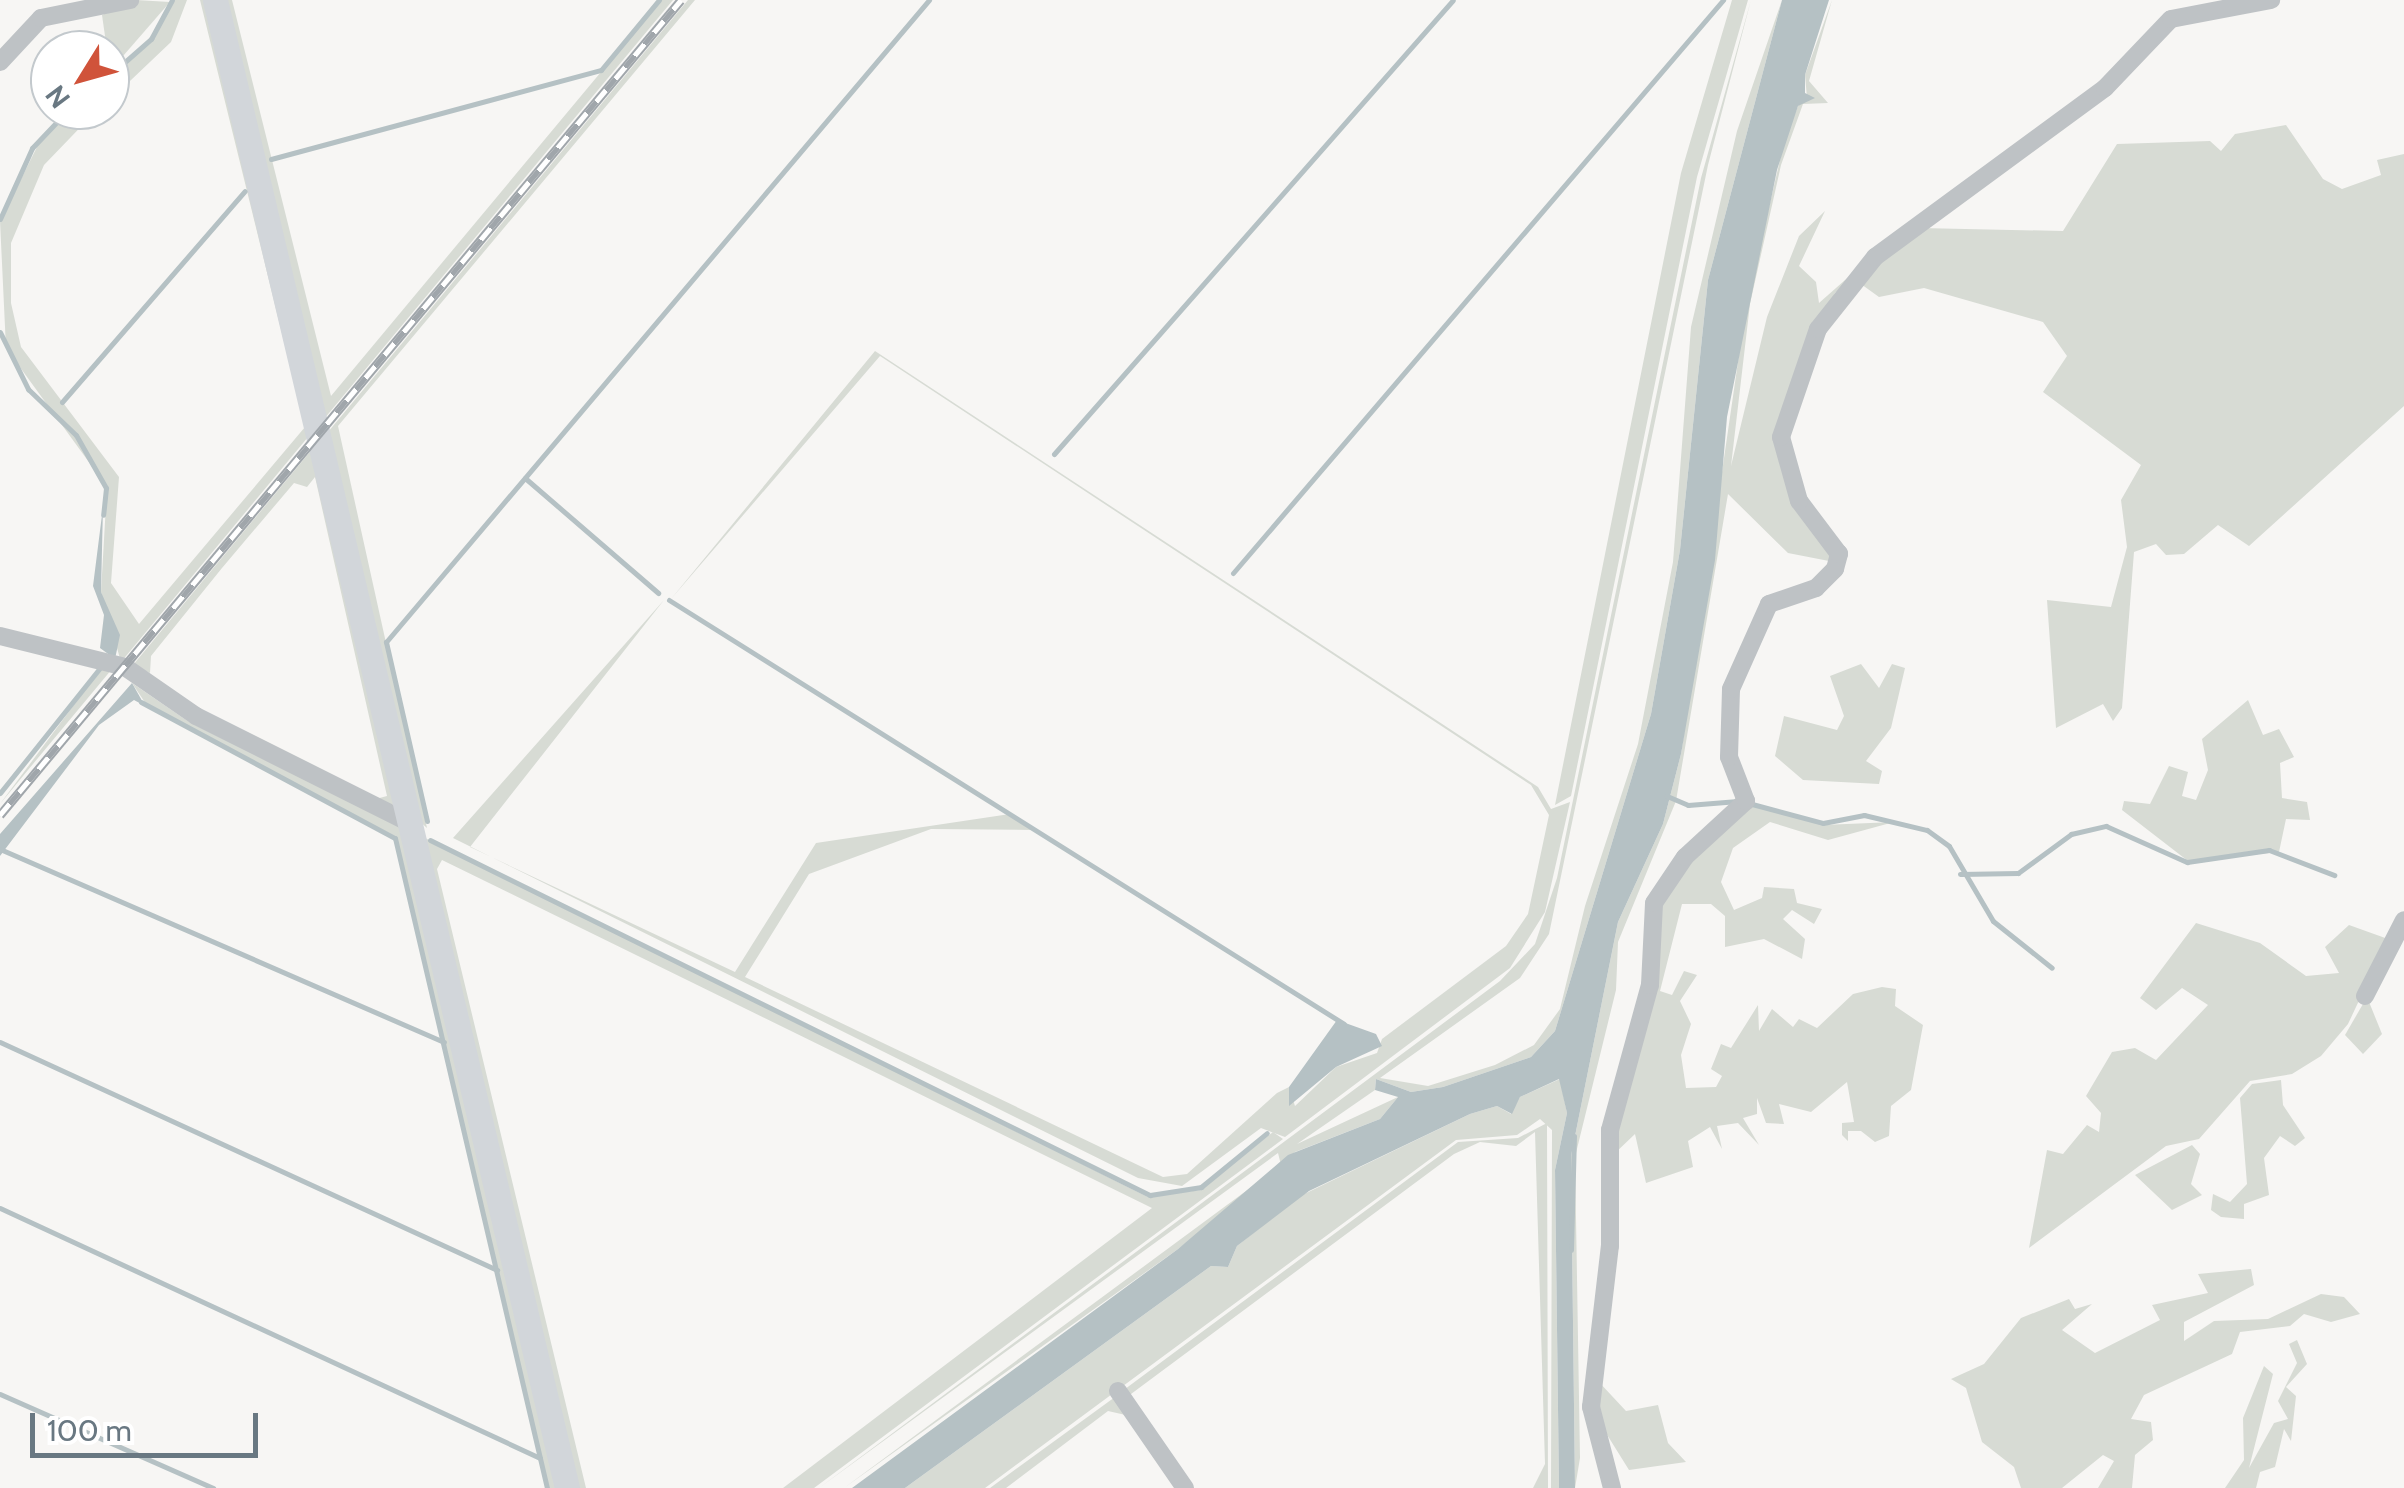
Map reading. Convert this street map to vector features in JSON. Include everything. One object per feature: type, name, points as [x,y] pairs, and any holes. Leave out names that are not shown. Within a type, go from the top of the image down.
[{"type":"main road","points":[[215,0],[567,1488]]},
{"type":"street","points":[[0,62],[41,18],[130,0]]},
{"type":"street","points":[[1612,1488],[1591,1407],[1610,1246],[1610,1130],[1650,985],[1654,904],[1685,857],[1746,801],[1729,757],[1731,689],[1769,604],[1816,588],[1835,569],[1839,554],[1799,501],[1781,437],[1818,328],[1875,257],[2104,88],[2171,19],[2271,0]]},
{"type":"street","points":[[0,636],[124,667],[196,716],[410,823]]},
{"type":"street","points":[[2365,996],[2404,920]]},
{"type":"street","points":[[1118,1392],[1185,1488]]},
{"type":"shaded area","points":[[136,0],[170,2],[130,48],[130,30],[104,30],[102,15]]},
{"type":"shaded area","points":[[173,0],[187,0],[171,42],[130,81],[130,58],[152,39]]},
{"type":"shaded area","points":[[200,0],[210,0],[313,431],[121,662],[101,592],[107,487],[6,348],[0,221],[42,137],[49,130],[78,130],[44,165],[11,243],[11,303],[21,347],[119,477],[111,583],[139,624],[305,427]]},
{"type":"shaded area","points":[[224,0],[232,0],[331,396],[661,0],[673,0],[324,419]]},
{"type":"shaded area","points":[[688,0],[695,0],[338,426],[427,828],[418,820],[328,432]]},
{"type":"shaded area","points":[[1732,0],[1748,0],[1697,177],[1571,796],[1555,805],[1681,173]]},
{"type":"shaded area","points":[[1751,0],[1708,165],[1549,934],[1520,978],[1380,1078],[1428,1086],[1495,1065],[1534,1045],[1560,1009],[1585,906],[1638,744],[1673,562],[1691,327],[1737,131],[1782,0],[1708,280],[1680,550],[1651,714],[1555,1031],[1531,1057],[1443,1087],[1411,1092],[1376,1079],[1375,1090],[1297,1144],[1398,1097],[1380,1119],[1295,1152],[1282,1168],[1178,1249],[844,1488],[1281,1165],[1278,1153],[819,1488],[1500,981],[1535,944],[1557,878],[1701,178]]},
{"type":"shaded area","points":[[1782,0],[1829,0],[1805,75],[1805,93],[1815,98],[1798,106],[1777,170],[1727,417],[1715,560],[1681,754],[1663,824],[1618,922],[1571,1156],[1575,1488],[1559,1488],[1555,1170],[1567,1113],[1559,1079],[1520,1097],[1512,1114],[1497,1106],[1470,1114],[1309,1191],[1237,1246],[1228,1267],[1211,1266],[905,1488],[852,1488],[1178,1249],[1288,1155],[1380,1119],[1398,1097],[1375,1090],[1376,1079],[1411,1092],[1443,1087],[1531,1057],[1555,1031],[1651,714],[1680,550],[1708,280]]},
{"type":"shaded area","points":[[1832,0],[1809,81],[1828,103],[1803,104],[1781,165],[1750,304],[1731,466],[1767,317],[1799,236],[1825,211],[1799,266],[1816,282],[1819,303],[1913,220],[1835,293],[1783,409],[1791,490],[1833,545],[1829,561],[1788,553],[1728,494],[1676,801],[1618,942],[1616,990],[1575,1157],[1580,1458],[1575,1488],[1571,1156],[1618,922],[1663,824],[1681,754],[1747,300],[1785,139],[1798,106],[1807,98],[1805,75]]},
{"type":"shaded area","points":[[2286,125],[2323,179],[2342,189],[2381,175],[2377,160],[2404,154],[2404,406],[2249,546],[2218,525],[2184,554],[2166,555],[2156,544],[2134,552],[2122,708],[2113,721],[2103,704],[2056,728],[2047,600],[2111,607],[2127,547],[2121,500],[2141,465],[2043,392],[2067,356],[2043,322],[1924,288],[1879,297],[1854,279],[1920,228],[2063,231],[2117,144],[2210,141],[2221,151],[2235,134]]},
{"type":"shaded area","points":[[875,351],[1538,787],[1551,809],[1570,802],[1545,912],[1510,968],[1285,1137],[1261,1128],[1182,1186],[1138,1178],[493,858],[735,972],[816,843],[1010,814],[1035,830],[931,829],[809,874],[745,977],[1163,1177],[1187,1174],[1277,1093],[1289,1087],[1295,1106],[1336,1067],[1377,1053],[1382,1039],[1506,946],[1528,914],[1549,815],[1531,785],[880,356],[671,599]]},
{"type":"shaded area","points":[[314,447],[395,805],[372,800],[387,796],[315,477],[307,487],[294,483],[222,568],[151,656],[150,673],[133,665]]},
{"type":"shaded area","points":[[103,507],[101,592],[120,635],[115,659],[100,648],[104,615],[93,586]]},
{"type":"shaded area","points":[[664,600],[470,847],[453,838]]},
{"type":"shaded area","points":[[1861,664],[1879,688],[1892,664],[1905,668],[1891,728],[1866,761],[1882,771],[1879,784],[1803,780],[1775,756],[1784,716],[1837,730],[1844,716],[1830,676]]},
{"type":"shaded area","points":[[112,669],[28,770],[0,804],[100,670]]},
{"type":"shaded area","points":[[132,683],[189,722],[400,825],[561,1488],[548,1488],[396,837],[146,704]]},
{"type":"shaded area","points":[[132,683],[145,706],[134,700],[99,725],[0,856],[0,834]]},
{"type":"shaded area","points":[[2248,700],[2263,735],[2279,729],[2294,757],[2280,763],[2282,798],[2307,802],[2310,820],[2286,819],[2279,852],[2188,861],[2122,810],[2124,801],[2150,804],[2169,766],[2188,772],[2182,796],[2196,800],[2208,770],[2202,739]]},
{"type":"shaded area","points":[[1749,805],[1823,825],[1894,822],[1828,840],[1770,822],[1733,848],[1721,882],[1734,910],[1762,898],[1764,887],[1794,889],[1797,903],[1822,909],[1814,924],[1792,910],[1783,919],[1805,939],[1802,959],[1764,939],[1725,947],[1725,916],[1711,904],[1682,904],[1660,991],[1672,995],[1684,971],[1697,975],[1680,1001],[1691,1024],[1681,1055],[1686,1088],[1716,1087],[1722,1076],[1711,1069],[1721,1044],[1731,1048],[1758,1005],[1759,1031],[1772,1009],[1793,1027],[1799,1019],[1817,1028],[1853,994],[1882,987],[1896,989],[1895,1006],[1923,1025],[1911,1090],[1891,1106],[1889,1136],[1875,1142],[1861,1131],[1848,1131],[1848,1141],[1842,1135],[1842,1123],[1854,1122],[1847,1082],[1811,1112],[1779,1104],[1784,1124],[1766,1123],[1757,1098],[1757,1114],[1743,1118],[1759,1145],[1738,1123],[1717,1126],[1722,1149],[1710,1127],[1688,1141],[1693,1167],[1646,1183],[1635,1134],[1613,1155],[1653,918],[1671,880]]},
{"type":"shaded area","points":[[423,837],[1148,1197],[1200,1190],[1273,1132],[1283,1139],[814,1488],[783,1488],[1152,1208],[442,860],[437,869],[586,1488],[577,1488]]},
{"type":"shaded area","points":[[2196,923],[2260,943],[2306,976],[2339,973],[2325,947],[2349,925],[2388,939],[2348,1024],[2321,1056],[2292,1074],[2250,1081],[2199,1139],[2166,1146],[2029,1248],[2047,1150],[2063,1154],[2087,1125],[2099,1132],[2101,1113],[2086,1096],[2112,1052],[2135,1048],[2156,1060],[2208,1005],[2182,988],[2156,1010],[2140,998]]},
{"type":"shaded area","points":[[2367,997],[2382,1034],[2363,1054],[2345,1035]]},
{"type":"shaded area","points":[[1337,1020],[1376,1034],[1382,1046],[1336,1067],[1289,1106],[1289,1087]]},
{"type":"shaded area","points":[[1560,1079],[1567,1113],[1555,1170],[1559,1488],[1551,1488],[1552,1130],[1540,1119],[1517,1135],[1456,1140],[985,1488],[905,1488],[1211,1266],[1228,1267],[1237,1246],[1298,1197],[1470,1114],[1497,1106],[1511,1114],[1520,1097]]},
{"type":"shaded area","points":[[2281,1080],[2283,1105],[2305,1138],[2295,1146],[2280,1136],[2264,1158],[2269,1195],[2244,1204],[2244,1219],[2221,1217],[2211,1210],[2213,1194],[2230,1202],[2247,1184],[2240,1098],[2252,1084]]},
{"type":"shaded area","points":[[1547,1123],[1548,1488],[1533,1488],[1545,1464],[1535,1132],[1516,1146],[1480,1142],[1454,1154],[1131,1394],[1132,1408],[1121,1392],[1458,1142],[1518,1138]]},
{"type":"shaded area","points":[[2192,1145],[2200,1154],[2191,1184],[2202,1195],[2172,1210],[2135,1175]]},
{"type":"shaded area","points":[[2251,1269],[2254,1285],[2184,1322],[2184,1341],[2214,1321],[2268,1319],[2321,1294],[2344,1297],[2360,1314],[2331,1322],[2304,1314],[2290,1326],[2240,1332],[2232,1354],[2144,1395],[2131,1419],[2151,1422],[2153,1440],[2135,1455],[2132,1488],[2098,1488],[2114,1461],[2103,1455],[2062,1488],[2021,1488],[2014,1467],[1982,1442],[1966,1388],[1951,1379],[1984,1364],[2021,1318],[2069,1299],[2075,1309],[2092,1304],[2062,1330],[2095,1353],[2160,1320],[2152,1305],[2208,1293],[2198,1274]]},
{"type":"shaded area","points":[[2297,1340],[2307,1364],[2286,1387],[2296,1396],[2291,1441],[2284,1429],[2275,1467],[2260,1472],[2256,1488],[2225,1488],[2244,1460],[2243,1418],[2264,1366],[2273,1374],[2249,1468],[2274,1423],[2288,1419],[2278,1401],[2297,1363],[2289,1344]]},
{"type":"shaded area","points":[[1598,1381],[1626,1411],[1658,1405],[1668,1443],[1686,1462],[1629,1470],[1596,1417]]},
{"type":"shaded area","points":[[1115,1397],[1130,1416],[1108,1411],[1006,1488],[990,1488]]},
{"type":"waterway","points":[[130,57],[151,39],[172,0]]},
{"type":"waterway","points":[[271,159],[601,70],[659,0]]},
{"type":"waterway","points":[[427,821],[386,642],[929,0]]},
{"type":"waterway","points":[[1054,454],[1453,0]]},
{"type":"waterway","points":[[1233,573],[1723,0]]},
{"type":"waterway","points":[[0,219],[32,148],[49,130]]},
{"type":"waterway","points":[[62,402],[245,191]]},
{"type":"waterway","points":[[0,332],[28,389],[76,435],[106,488],[103,515]]},
{"type":"waterway","points":[[525,478],[658,593]]},
{"type":"waterway","points":[[669,600],[1344,1024]]},
{"type":"waterway","points":[[0,793],[99,669]]},
{"type":"waterway","points":[[141,702],[395,838],[547,1488]]},
{"type":"waterway","points":[[1667,796],[1688,805],[1738,801]]},
{"type":"waterway","points":[[1752,804],[1823,823],[1864,815],[1927,830],[1949,846],[1993,921],[2052,968]]},
{"type":"waterway","points":[[1960,874],[2018,873],[2071,834],[2106,826],[2187,862],[2269,850],[2334,875]]},
{"type":"waterway","points":[[430,840],[1150,1195],[1201,1187],[1267,1133]]},
{"type":"waterway","points":[[0,849],[444,1042]]},
{"type":"waterway","points":[[0,1042],[497,1270]]},
{"type":"waterway","points":[[1571,1250],[1574,1136]]},
{"type":"waterway","points":[[0,1208],[540,1458]]},
{"type":"waterway","points":[[0,1394],[213,1488]]},
{"type":"railway","points":[[0,815],[681,0]]}]
